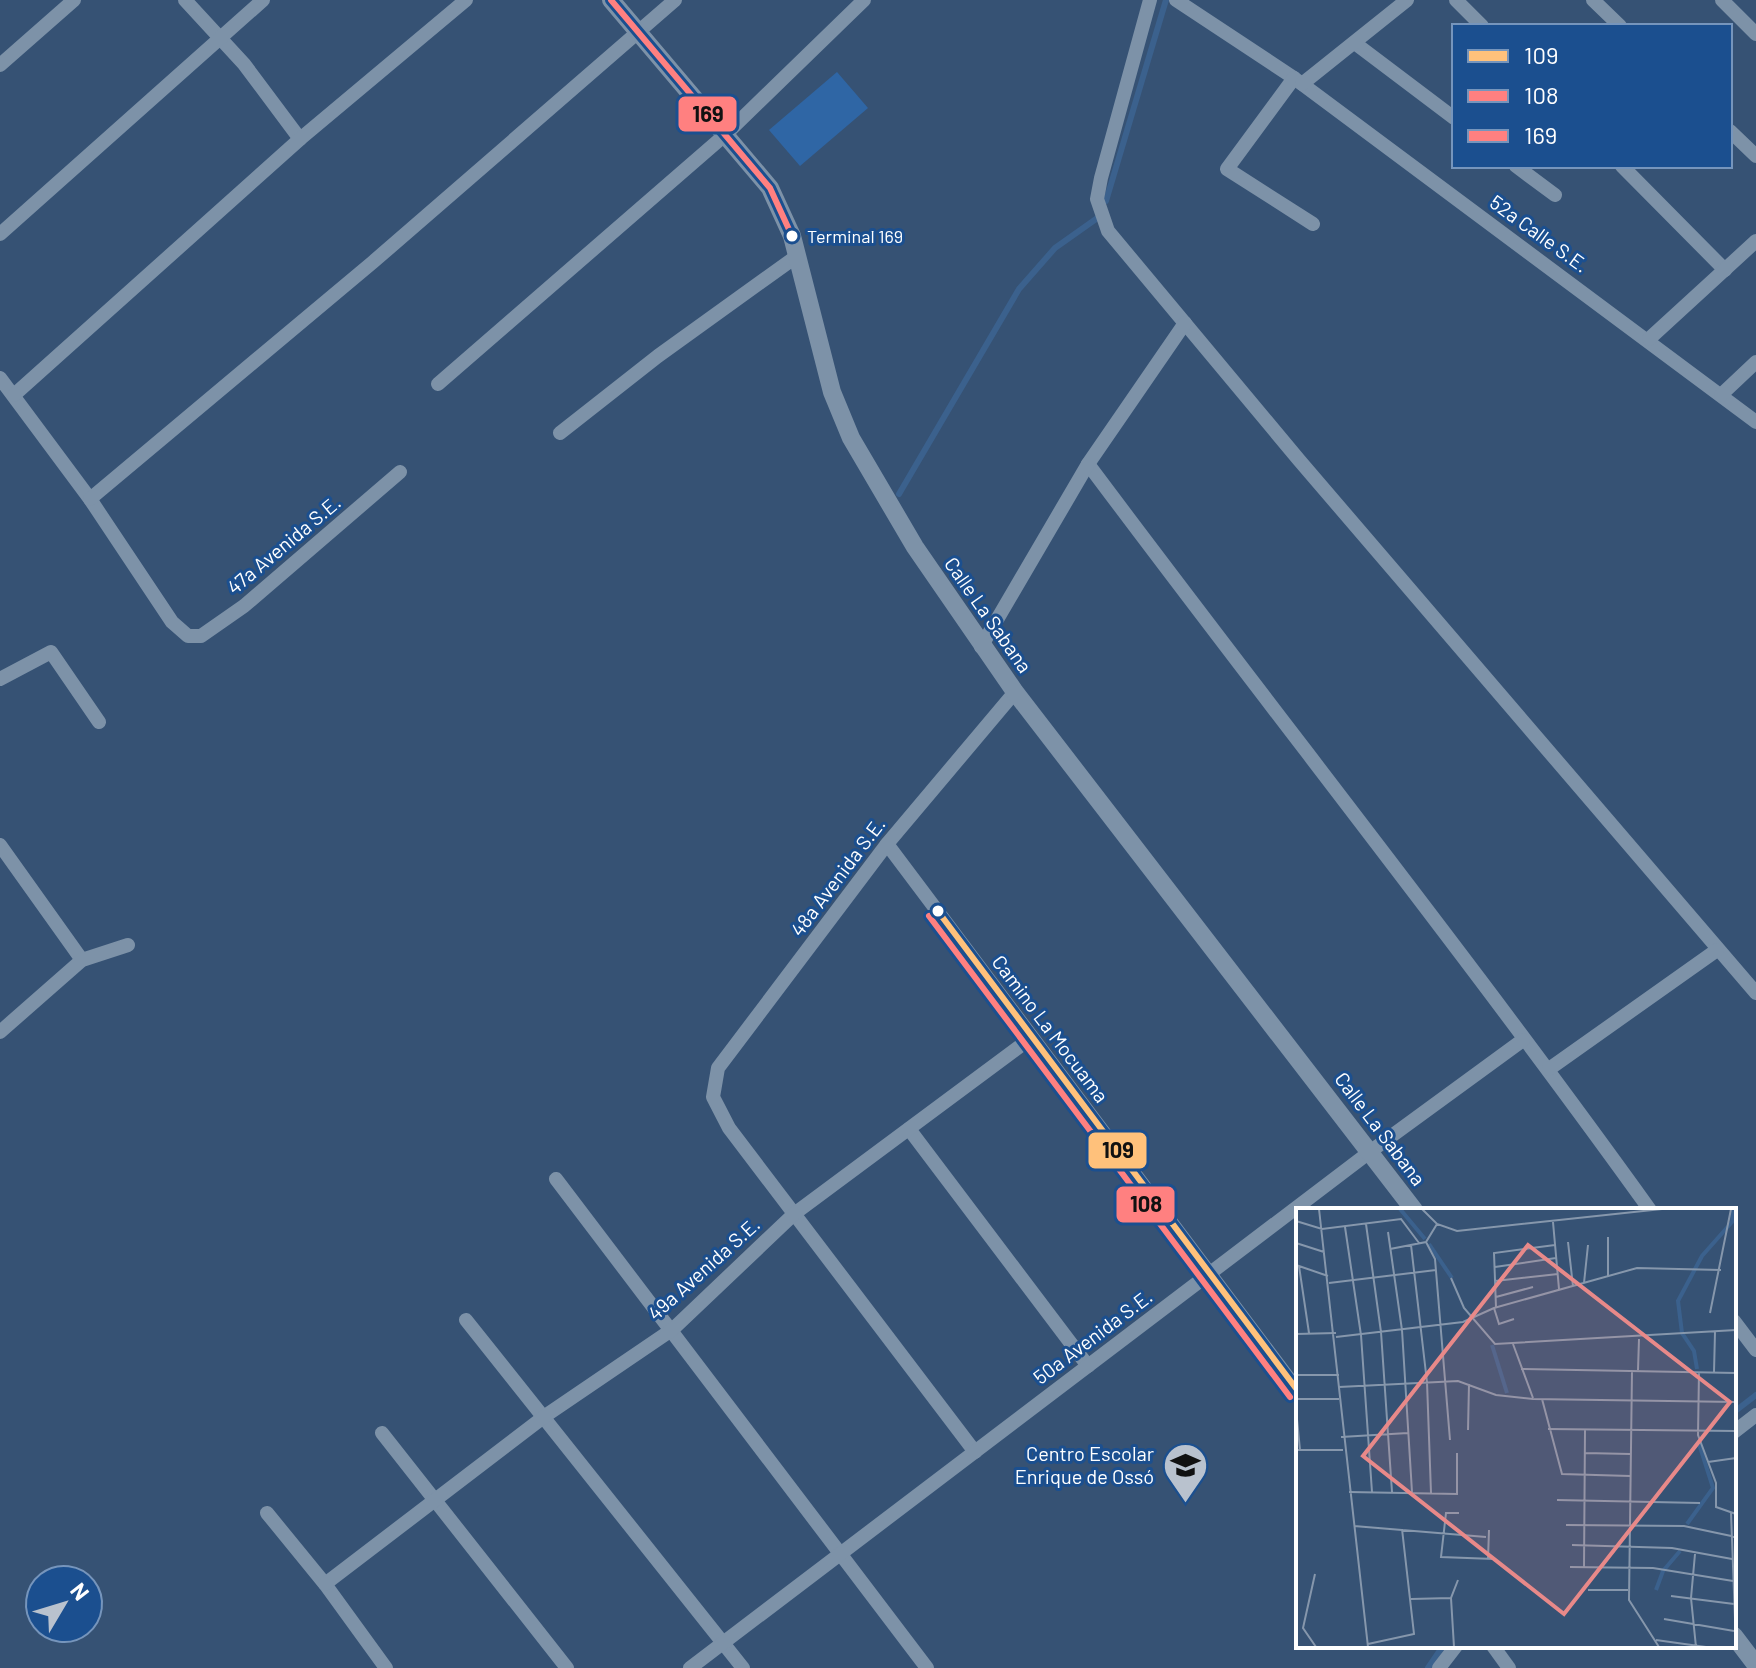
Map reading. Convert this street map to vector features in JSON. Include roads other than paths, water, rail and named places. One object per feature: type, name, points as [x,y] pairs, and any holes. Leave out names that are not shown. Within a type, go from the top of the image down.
[{"type":"street","points":[[0,65],[74,0]]},
{"type":"street","points":[[185,0],[221,38],[300,139]]},
{"type":"street","points":[[0,234],[263,0]]},
{"type":"street","points":[[14,395],[300,139],[466,0]]},
{"type":"street","name":"Calle La Sabana","points":[[611,0],[770,188],[797,256],[832,392],[851,438],[915,547],[981,647],[1413,1208]]},
{"type":"street","points":[[0,378],[90,499],[675,0]]},
{"type":"street","points":[[438,384],[726,134],[864,0]]},
{"type":"street","points":[[1150,0],[1097,199],[1108,231],[1756,993]]},
{"type":"street","name":"52a Calle S.E.","points":[[1176,0],[1298,81],[1649,339],[1756,422]]},
{"type":"street","points":[[1313,224],[1227,169],[1298,81],[1356,44],[1407,0]]},
{"type":"street","points":[[1456,0],[1480,24]]},
{"type":"street","points":[[1593,0],[1618,24]]},
{"type":"street","points":[[1722,0],[1756,34]]},
{"type":"street","points":[[1356,44],[1452,116]]},
{"type":"street","points":[[1732,133],[1756,156]]},
{"type":"street","points":[[1519,168],[1555,195]]},
{"type":"street","points":[[1624,168],[1725,270]]},
{"type":"street","points":[[1649,339],[1756,241]]},
{"type":"street","points":[[560,433],[658,356],[797,256]]},
{"type":"street","points":[[981,647],[1088,464],[1185,323]]},
{"type":"street","points":[[1721,395],[1756,362]]},
{"type":"street","points":[[1088,464],[1523,1040],[1549,1069],[1649,1208]]},
{"type":"street","name":"47a Avenida S.E.","points":[[90,499],[172,622],[188,636],[201,636],[244,606],[400,472]]},
{"type":"street","points":[[0,679],[51,652],[99,722]]},
{"type":"street","name":"48a Avenida S.E.","points":[[794,1214],[729,1128],[713,1097],[718,1068],[887,844],[1015,692]]},
{"type":"street","name":"Camino La Mocuama","points":[[887,844],[1296,1388]]},
{"type":"street","points":[[0,845],[82,960]]},
{"type":"street","points":[[0,1032],[82,960],[128,945]]},
{"type":"street","points":[[1549,1069],[1717,950]]},
{"type":"street","name":"49a Avenida S.E.","points":[[325,1584],[545,1416],[673,1329],[794,1214],[1031,1038]]},
{"type":"street","name":"50a Avenida S.E.","points":[[690,1668],[1371,1151],[1523,1040]]},
{"type":"street","points":[[909,1129],[1088,1366]]},
{"type":"street","points":[[556,1179],[673,1329],[927,1668]]},
{"type":"street","points":[[794,1214],[975,1452]]},
{"type":"street","points":[[466,1320],[743,1668]]},
{"type":"street","points":[[1736,1324],[1756,1350]]},
{"type":"street","points":[[1736,1430],[1756,1415]]},
{"type":"street","points":[[382,1433],[567,1668]]},
{"type":"street","points":[[267,1513],[325,1584],[386,1668]]},
{"type":"street","points":[[1736,1639],[1756,1665]]},
{"type":"street","points":[[1439,1668],[1454,1648]]},
{"type":"street","points":[[1494,1648],[1509,1668]]},
{"type":"waterway","points":[[1106,201],[1166,0]]},
{"type":"waterway","points":[[899,494],[1019,289],[1055,248],[1096,219]]},
{"type":"waterway","points":[[1736,1410],[1756,1395]]},
{"type":"waterway","points":[[1428,1668],[1442,1648]]},
{"type":"place","name":"Terminal 169","points":[[792,236]]},
{"type":"place","name":"Centro Escolar Enrique de Ossó","points":[[1185,1505]]}]
